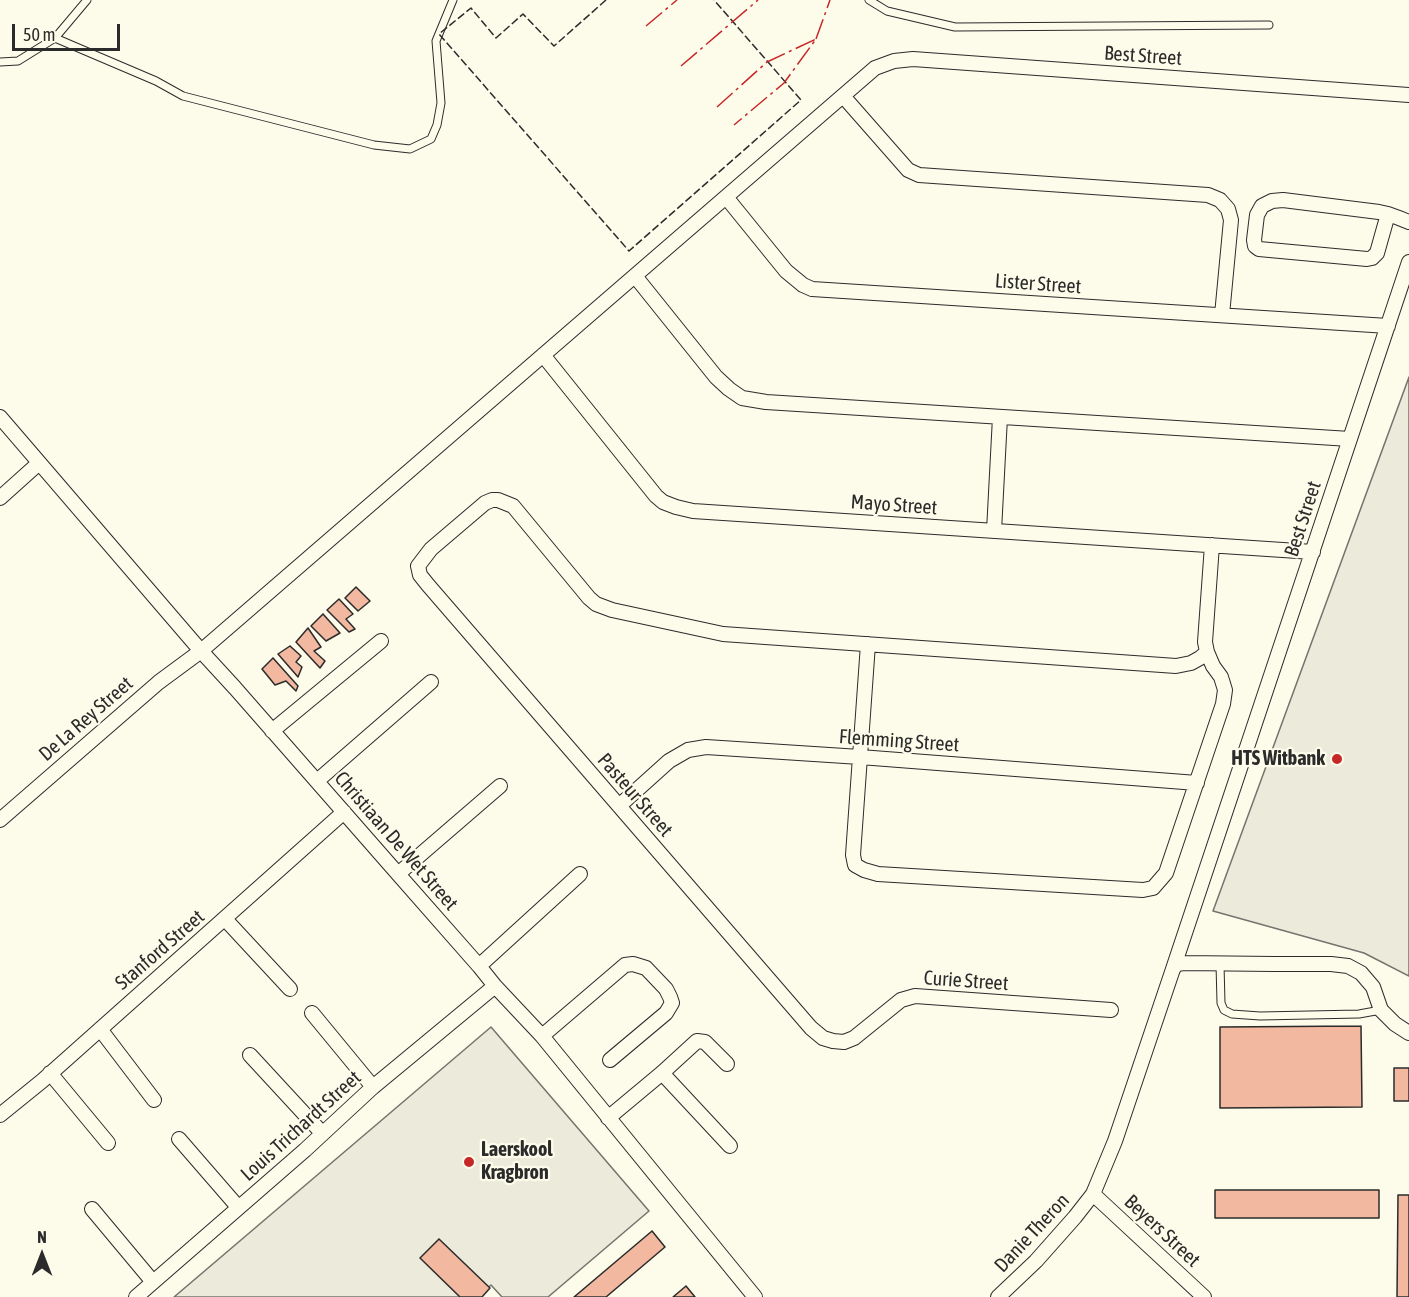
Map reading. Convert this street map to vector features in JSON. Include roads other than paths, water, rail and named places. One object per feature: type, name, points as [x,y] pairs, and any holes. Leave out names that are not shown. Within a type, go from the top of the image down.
[{"type":"street","name":"Best Street","points":[[875,68],[894,61],[913,59],[1409,95]]},
{"type":"street","name":"De La Rey Street","points":[[0,820],[159,682],[201,651],[875,68]]},
{"type":"street","points":[[843,96],[908,170],[919,175],[1208,195],[1220,200],[1228,209],[1231,220],[1222,315]]},
{"type":"street","name":"Lister Street","points":[[726,197],[786,271],[803,285],[812,288],[1388,326]]},
{"type":"street","points":[[1388,214],[1377,253],[1372,258],[1259,249],[1255,246],[1257,215],[1262,207],[1272,201],[1283,200],[1379,212],[1388,214],[1409,222]]},
{"type":"street","name":"Best Street","points":[[1173,969],[1409,262]]},
{"type":"street","points":[[634,276],[716,377],[742,398],[766,402],[1350,438]]},
{"type":"street","name":"Mayo Street","points":[[543,355],[656,495],[663,502],[693,511],[1313,552]]},
{"type":"street","name":"Christiaan De Wet Street","points":[[0,417],[201,651],[495,986],[542,1036],[755,1297]]},
{"type":"street","points":[[994,531],[1000,417]]},
{"type":"street","points":[[0,498],[39,463]]},
{"type":"street","name":"Pasteur Street","points":[[833,1041],[823,1038],[811,1028],[428,585],[420,575],[418,566],[431,549],[485,503],[498,500],[513,506],[589,598],[603,607],[723,634],[868,644]]},
{"type":"street","points":[[1207,652],[1191,663],[1176,666],[868,644],[853,855],[855,865],[878,874],[1143,890],[1153,888],[1166,873],[1223,704],[1225,690],[1221,677],[1207,652],[1205,642],[1212,545]]},
{"type":"street","points":[[272,731],[381,641]]},
{"type":"street","points":[[317,781],[431,682]]},
{"type":"street","name":"Flemming Street","points":[[619,806],[669,761],[688,750],[705,747],[1197,783]]},
{"type":"street","points":[[399,874],[500,786]]},
{"type":"street","name":"Stanford Street","points":[[0,1115],[344,812]]},
{"type":"street","points":[[479,966],[580,874]]},
{"type":"street","points":[[225,919],[290,989]]},
{"type":"street","points":[[1173,969],[1177,964],[1185,963],[1348,966],[1361,973],[1373,987],[1381,1010],[1395,1024],[1409,1033]]},
{"type":"street","points":[[542,1036],[625,965],[633,964],[646,968],[666,989],[672,1002],[666,1013],[610,1060]]},
{"type":"street","name":"Danie Theron","points":[[998,1297],[1036,1261],[1093,1194],[1115,1141],[1173,969]]},
{"type":"street","name":"Louis Trichardt Street","points":[[136,1297],[305,1150],[373,1087],[495,986]]},
{"type":"street","name":"Curie Street","points":[[833,1041],[844,1042],[854,1038],[901,1000],[915,996],[1111,1010]]},
{"type":"street","points":[[312,1013],[373,1087]]},
{"type":"street","points":[[100,1029],[154,1100]]},
{"type":"street","points":[[608,1118],[697,1041],[705,1042],[727,1064]]},
{"type":"street","points":[[250,1055],[322,1133]]},
{"type":"street","points":[[50,1073],[108,1143]]},
{"type":"street","points":[[662,1073],[730,1146]]},
{"type":"street","points":[[179,1139],[238,1207]]},
{"type":"street","name":"Beyers Street","points":[[1093,1194],[1204,1297]]},
{"type":"street","points":[[92,1209],[153,1282]]},
{"type":"lane","points":[[0,62],[18,61],[55,38],[87,0]]},
{"type":"lane","points":[[55,38],[156,81],[183,96],[374,145],[410,149],[431,140],[437,125],[441,103],[436,41],[453,0]]},
{"type":"lane","points":[[869,0],[887,11],[955,27],[1269,25]]},
{"type":"lane","points":[[1220,964],[1221,1003],[1224,1010],[1232,1014],[1260,1016],[1359,1014],[1381,1010]]},
{"type":"place","name":"HTS Witbank","points":[[1337,759]]},
{"type":"place","name":"Laerskool Kragbron","points":[[469,1162]]}]
